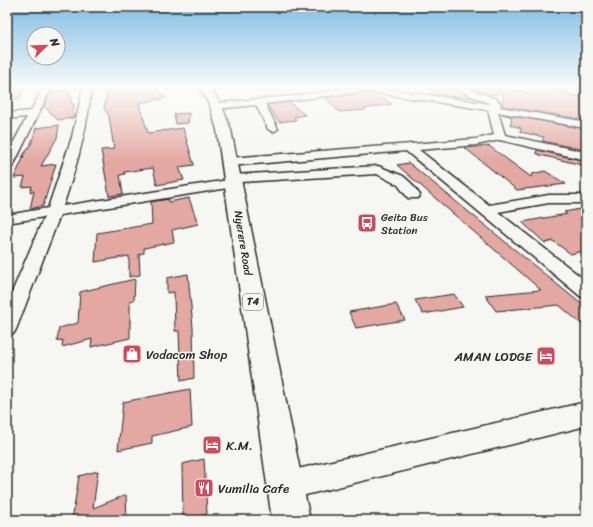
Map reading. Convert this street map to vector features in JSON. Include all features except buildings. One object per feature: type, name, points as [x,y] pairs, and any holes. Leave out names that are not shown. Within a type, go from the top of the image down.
[{"type":"highway","name":"Nyerere Road","points":[[217,113],[224,130],[233,174],[291,520]]},
{"type":"street","points":[[7,116],[35,113]]},
{"type":"street","points":[[7,166],[35,113]]},
{"type":"street","points":[[7,327],[54,211],[66,176],[83,113]]},
{"type":"street","points":[[265,113],[273,129]]},
{"type":"street","points":[[493,113],[500,137]]},
{"type":"street","points":[[517,113],[586,125]]},
{"type":"street","points":[[7,219],[54,211],[233,174],[408,148],[476,142],[500,137],[586,156]]},
{"type":"street","points":[[408,148],[586,291]]},
{"type":"street","points":[[233,174],[378,170],[394,176],[408,185],[413,195]]},
{"type":"street","points":[[485,210],[567,198],[586,199]]},
{"type":"street","points":[[285,486],[586,414]]},
{"type":"place","name":"Geita Bus Station","points":[[367,223]]},
{"type":"place","name":"Vodacom Shop","points":[[132,354]]},
{"type":"place","name":"AMAN LODGE","points":[[546,356]]},
{"type":"place","name":"K.M.","points":[[212,445]]},
{"type":"place","name":"Vumilia Cafe","points":[[204,488]]}]
